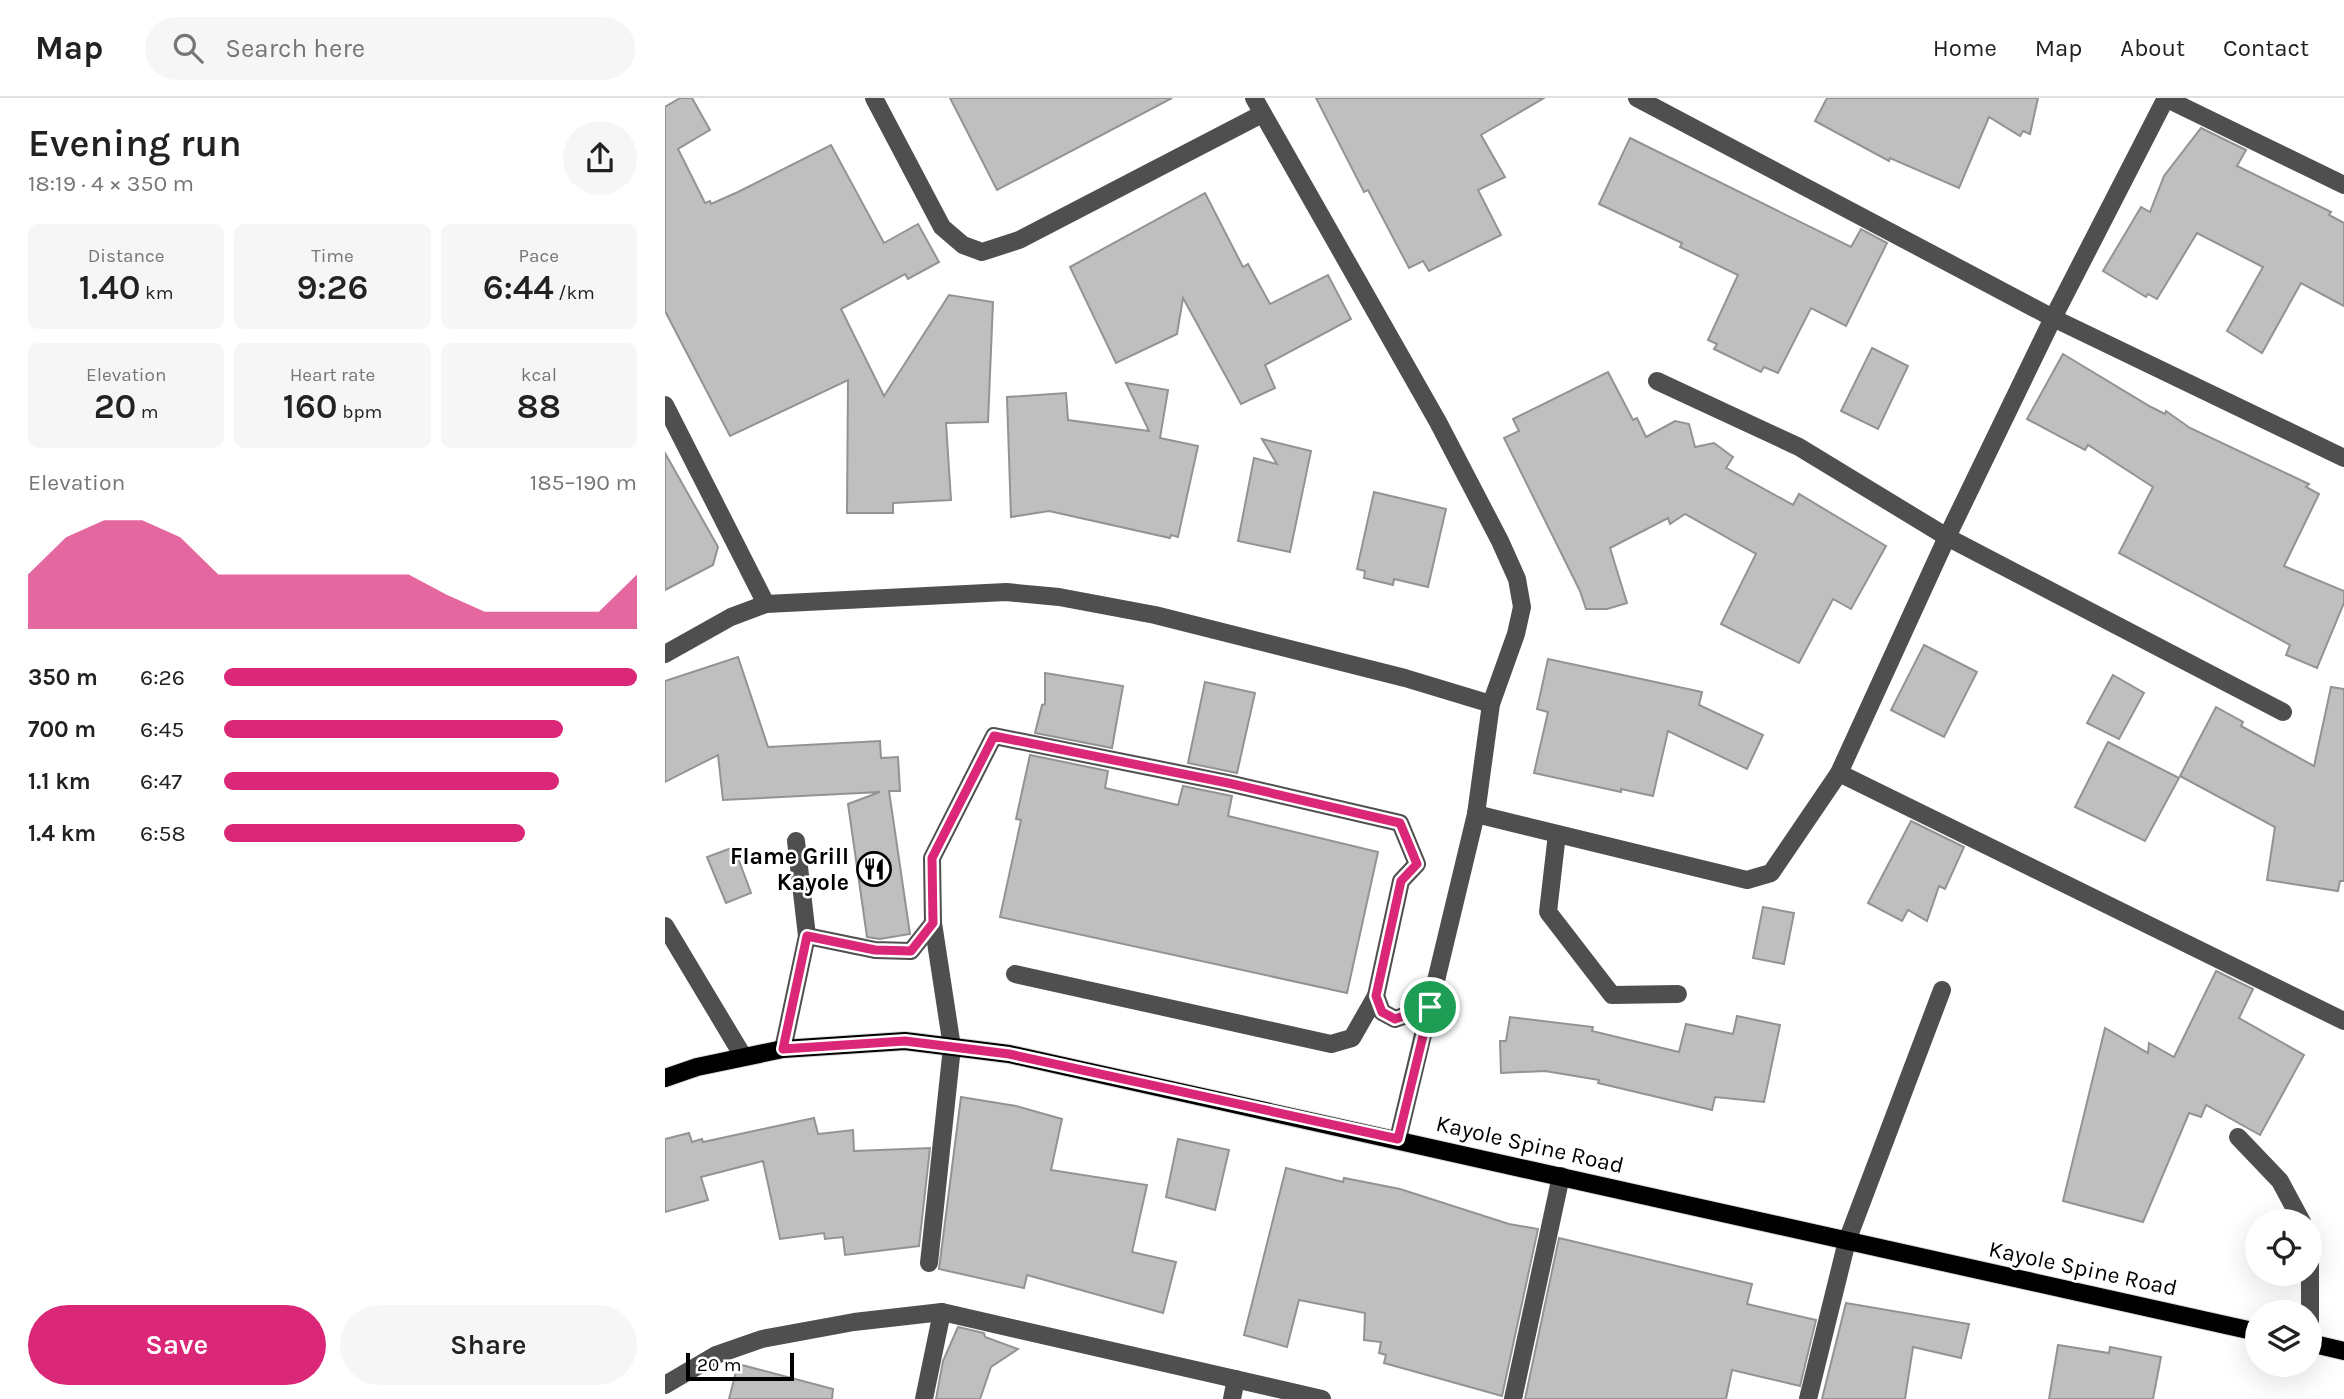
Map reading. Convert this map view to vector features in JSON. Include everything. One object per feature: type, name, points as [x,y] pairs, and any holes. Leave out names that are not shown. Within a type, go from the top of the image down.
[{"type":"main road","name":"Kayole Spine Road","points":[[665,1078],[743,1056],[783,1049],[905,1041],[1009,1054],[2245,1329]]},
{"type":"main road","points":[[2322,1346],[2344,1351]]},
{"type":"street","points":[[874,98],[942,227],[963,245],[982,252],[1019,240],[1258,106],[1438,422],[1517,579],[1522,607],[1491,704],[1476,814],[1398,1139]]},
{"type":"street","points":[[1637,98],[2053,318],[2344,458]]},
{"type":"street","points":[[1476,814],[1747,880],[1771,873],[1839,773],[1947,537],[2053,318],[2166,98],[2344,186]]},
{"type":"street","points":[[1657,381],[1799,447],[1947,537],[2283,712]]},
{"type":"street","points":[[665,404],[766,604]]},
{"type":"street","points":[[665,654],[731,617],[766,604],[1006,592],[1059,597],[1155,615],[1405,678],[1491,704]]},
{"type":"street","points":[[929,1263],[952,1047],[933,923],[932,858],[994,736],[1228,783],[1400,823],[1417,864],[1401,881],[1376,996],[1352,1038],[1331,1044],[1015,974]]},
{"type":"street","points":[[1839,773],[2344,1021]]},
{"type":"street","points":[[1557,834],[1548,912],[1612,995],[1678,994]]},
{"type":"street","points":[[783,1049],[807,936],[796,841]]},
{"type":"street","points":[[807,936],[875,950],[911,951],[933,923]]},
{"type":"street","points":[[665,926],[743,1056]]},
{"type":"street","points":[[1808,1399],[1847,1241],[1942,990]]},
{"type":"street","points":[[1376,996],[1382,1012],[1395,1019],[1430,1007]]},
{"type":"street","points":[[2238,1138],[2280,1181],[2295,1209]]},
{"type":"street","points":[[1513,1399],[1561,1176]]},
{"type":"street","points":[[924,1399],[943,1312]]},
{"type":"street","points":[[665,1385],[716,1355],[762,1339],[854,1322],[943,1312],[1322,1399]]},
{"type":"street","points":[[1232,1399],[1236,1379]]},
{"type":"building","points":[[680,98],[692,98],[710,130],[678,149],[705,203],[710,201],[711,204],[738,192],[831,145],[884,243],[918,224],[939,262],[908,279],[905,274],[841,309],[884,396],[949,295],[993,302],[988,422],[946,423],[951,500],[893,503],[893,513],[847,513],[848,380],[730,436],[665,311],[665,107]]},
{"type":"building","points":[[950,98],[1172,98],[997,190]]},
{"type":"building","points":[[1316,98],[1544,98],[1481,135],[1505,177],[1478,190],[1501,235],[1429,271],[1423,261],[1409,268],[1368,190],[1364,192]]},
{"type":"building","points":[[1827,98],[2038,98],[2030,134],[2023,131],[2020,136],[1989,117],[1959,188],[1890,158],[1889,161],[1815,121]]},
{"type":"building","points":[[2201,128],[2246,150],[2237,166],[2331,212],[2329,215],[2344,223],[2344,306],[2301,283],[2262,353],[2227,331],[2263,267],[2197,233],[2157,299],[2148,294],[2146,297],[2103,271],[2141,207],[2150,212],[2164,176]]},
{"type":"building","points":[[1630,138],[1851,247],[1861,229],[1887,243],[1846,326],[1811,308],[1778,373],[1764,367],[1761,372],[1714,349],[1717,344],[1708,340],[1738,275],[1680,247],[1682,243],[1599,204]]},
{"type":"building","points":[[1205,193],[1243,267],[1248,264],[1270,304],[1328,275],[1351,319],[1265,365],[1275,388],[1241,404],[1183,298],[1177,334],[1116,363],[1070,267]]},
{"type":"building","points":[[1872,348],[1908,366],[1878,429],[1841,411]]},
{"type":"building","points":[[2063,354],[2151,407],[2165,414],[2166,411],[2190,428],[2309,484],[2306,487],[2319,494],[2284,566],[2344,591],[2344,603],[2317,668],[2286,655],[2290,645],[2119,553],[2153,487],[2088,445],[2085,450],[2027,419]]},
{"type":"building","points":[[1608,372],[1633,420],[1637,418],[1646,437],[1675,421],[1689,424],[1695,447],[1714,443],[1733,457],[1726,468],[1793,505],[1799,494],[1886,546],[1851,609],[1833,599],[1799,663],[1721,624],[1756,554],[1685,514],[1670,524],[1668,518],[1610,548],[1627,603],[1607,609],[1586,609],[1580,591],[1504,438],[1519,431],[1513,419]]},
{"type":"building","points":[[1126,383],[1168,390],[1160,438],[1198,446],[1178,537],[1171,535],[1170,538],[1049,511],[1011,517],[1007,397],[1066,393],[1068,420],[1149,431]]},
{"type":"building","points":[[1262,439],[1311,451],[1290,552],[1238,541],[1254,458],[1277,464]]},
{"type":"building","points":[[665,453],[718,547],[713,565],[665,590]]},
{"type":"building","points":[[1374,492],[1446,509],[1428,587],[1394,579],[1393,585],[1364,578],[1365,571],[1357,569]]},
{"type":"building","points":[[1924,645],[1977,672],[1944,737],[1891,710]]},
{"type":"building","points":[[738,657],[768,747],[880,741],[881,758],[898,757],[900,791],[889,791],[910,934],[880,939],[867,937],[848,804],[880,792],[723,800],[718,755],[665,782],[665,681]]},
{"type":"building","points":[[1548,659],[1702,692],[1699,705],[1763,735],[1747,769],[1668,731],[1653,796],[1621,789],[1621,792],[1534,773],[1548,712],[1537,709]]},
{"type":"building","points":[[1045,673],[1123,686],[1112,748],[1035,733],[1042,705],[1045,704]]},
{"type":"building","points":[[2113,675],[2144,693],[2119,739],[2087,723]]},
{"type":"building","points":[[1205,682],[1255,693],[1237,773],[1188,763]]},
{"type":"building","points":[[2331,687],[2344,689],[2344,881],[2340,881],[2338,891],[2267,880],[2275,827],[2180,776],[2216,707],[2243,722],[2241,726],[2314,766]]},
{"type":"building","points":[[2108,742],[2179,778],[2145,841],[2075,807]]},
{"type":"building","points":[[1030,755],[1108,771],[1105,788],[1178,805],[1183,786],[1232,796],[1228,816],[1378,852],[1347,993],[1000,917],[1021,820],[1016,819]]},
{"type":"building","points":[[1911,821],[1964,847],[1945,889],[1939,886],[1927,921],[1908,910],[1902,921],[1868,903]]},
{"type":"building","points":[[734,847],[751,893],[726,903],[707,857]]},
{"type":"building","points":[[1763,907],[1794,913],[1784,964],[1753,958]]},
{"type":"building","points":[[2216,971],[2253,989],[2239,1018],[2304,1055],[2260,1135],[2206,1105],[2201,1117],[2189,1113],[2143,1222],[2063,1201],[2105,1028],[2148,1053],[2149,1043],[2174,1057]]},
{"type":"building","points":[[1737,1016],[1780,1025],[1764,1102],[1715,1097],[1712,1110],[1598,1083],[1599,1080],[1545,1071],[1501,1073],[1500,1041],[1506,1041],[1510,1017],[1593,1027],[1592,1031],[1679,1052],[1686,1024],[1733,1034]]},
{"type":"building","points":[[961,1097],[1016,1106],[1062,1119],[1051,1170],[1147,1185],[1132,1252],[1176,1262],[1163,1313],[1027,1275],[1024,1288],[939,1269]]},
{"type":"building","points":[[814,1118],[818,1134],[853,1130],[854,1151],[930,1148],[919,1246],[845,1255],[843,1237],[825,1239],[824,1233],[780,1239],[763,1161],[701,1177],[708,1200],[665,1212],[665,1139],[689,1133],[692,1142],[702,1139],[703,1142]]},
{"type":"building","points":[[1178,1139],[1229,1150],[1215,1210],[1166,1197]]},
{"type":"building","points":[[1286,1168],[1343,1182],[1344,1178],[1400,1189],[1509,1224],[1538,1229],[1502,1396],[1384,1363],[1386,1355],[1379,1353],[1381,1342],[1364,1340],[1365,1313],[1299,1300],[1287,1347],[1244,1335]]},
{"type":"building","points":[[1559,1238],[1752,1284],[1747,1304],[1816,1320],[1800,1386],[1732,1370],[1726,1399],[1525,1399]]},
{"type":"building","points":[[1846,1303],[1969,1324],[1961,1358],[1913,1347],[1905,1399],[1822,1399]]},
{"type":"building","points":[[958,1327],[984,1333],[985,1337],[1018,1349],[991,1367],[980,1399],[936,1399],[943,1361]]},
{"type":"building","points":[[2058,1345],[2109,1353],[2110,1347],[2161,1357],[2153,1399],[2049,1399]]},
{"type":"building","points":[[738,1364],[833,1389],[832,1399],[729,1399]]},
{"type":"place","name":"Flame Grill Kayole","points":[[874,869]]},
{"type":"route","points":[[994,736],[1228,783],[1400,823],[1417,864],[1401,881],[1376,996],[1382,1012],[1395,1019],[1430,1007],[1398,1139],[1009,1054],[905,1041],[783,1049],[807,936],[875,950],[911,951],[933,923],[932,858],[994,736]]}]
